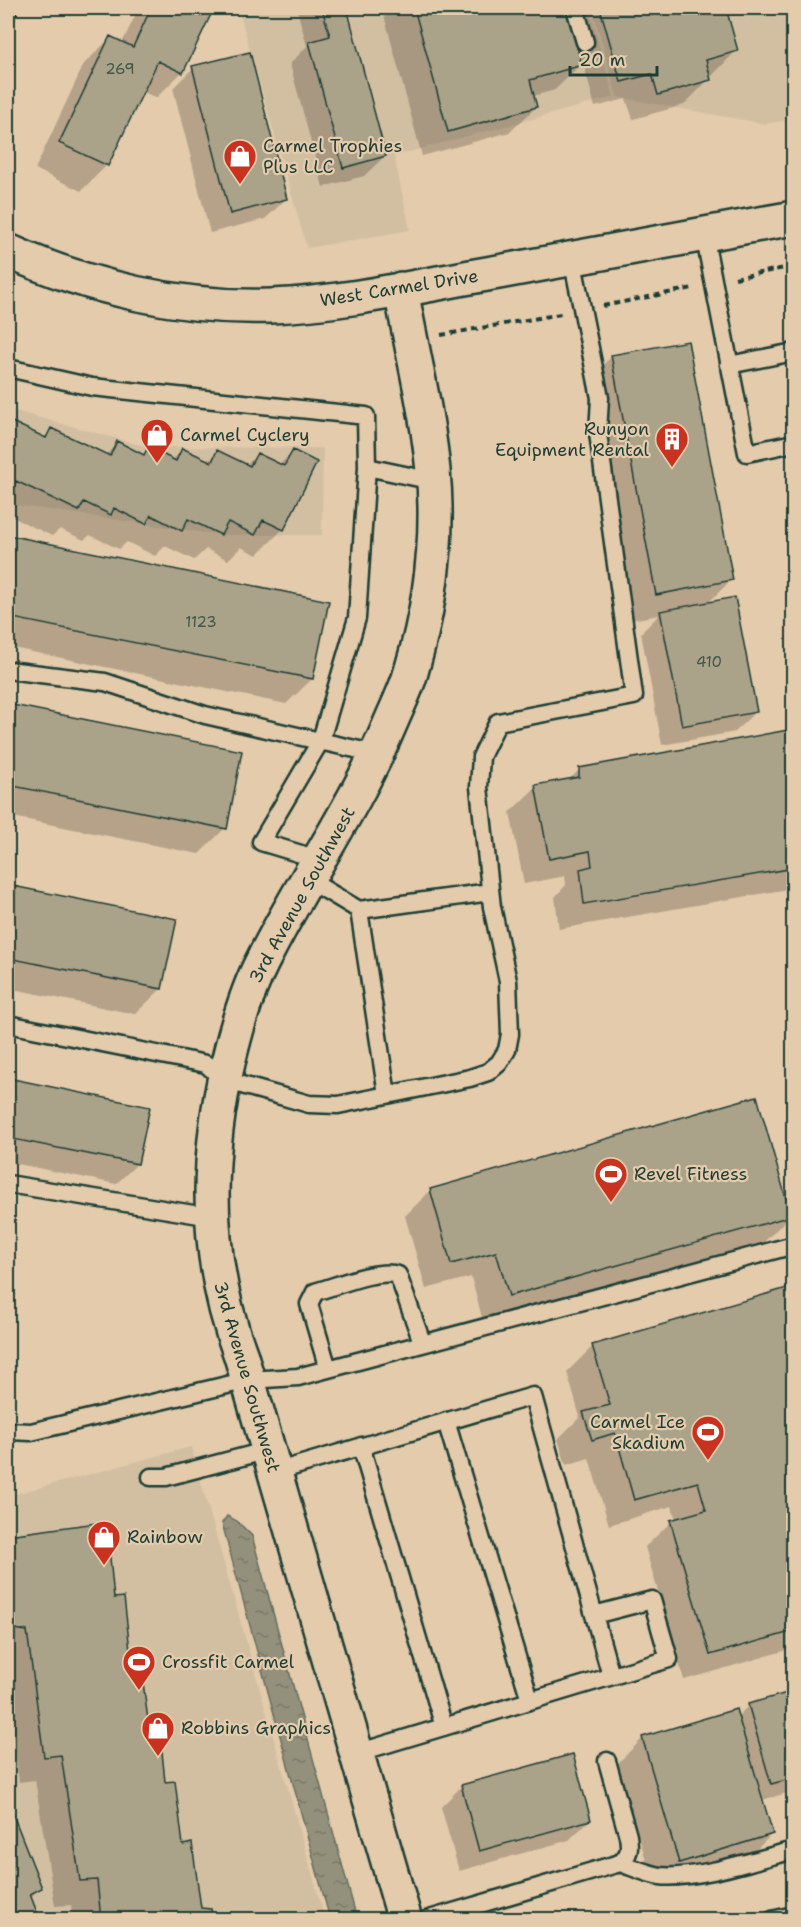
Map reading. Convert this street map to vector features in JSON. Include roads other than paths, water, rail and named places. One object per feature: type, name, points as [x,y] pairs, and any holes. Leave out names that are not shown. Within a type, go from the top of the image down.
[{"type":"street","name":"West Carmel Drive","points":[[8,251],[89,281],[191,303],[273,306],[400,289],[794,218]]},
{"type":"street","name":"3rd Avenue Southwest","points":[[400,289],[435,504],[434,554],[427,610],[411,676],[377,754],[315,870],[261,962],[245,1002],[216,1113],[211,1181],[212,1217],[222,1297],[405,1920]]},
{"type":"lane","points":[[575,8],[585,42]]},
{"type":"lane","points":[[704,234],[747,453],[794,443]]},
{"type":"lane","points":[[8,1024],[206,1064],[224,1080],[309,1104],[338,1105],[387,1095],[488,1072],[499,1063],[507,1050],[510,1034],[508,981],[490,892],[479,787],[481,757],[498,722],[634,696],[597,433],[600,398],[572,258]]},
{"type":"lane","points":[[729,365],[794,352]]},
{"type":"lane","points":[[8,368],[92,387],[366,416],[367,467],[357,618],[321,740],[261,842],[315,870],[359,910],[387,1095]]},
{"type":"lane","points":[[367,467],[433,481]]},
{"type":"lane","points":[[8,670],[105,682],[204,715],[377,754]]},
{"type":"lane","points":[[359,910],[490,892]]},
{"type":"lane","points":[[8,1184],[212,1217]]},
{"type":"lane","points":[[8,1431],[31,1432],[248,1380],[298,1377],[422,1342],[794,1245]]},
{"type":"lane","points":[[328,1369],[309,1304],[315,1292],[379,1274],[390,1272],[398,1275],[422,1342]]},
{"type":"lane","points":[[151,1477],[272,1461],[361,1446],[533,1396],[611,1676]]},
{"type":"lane","points":[[446,1421],[530,1700]]},
{"type":"lane","points":[[361,1446],[444,1727]]},
{"type":"lane","points":[[357,1754],[669,1659],[652,1600],[594,1615]]},
{"type":"lane","points":[[426,1920],[620,1863],[628,1854],[630,1846],[607,1761]]},
{"type":"lane","points":[[620,1863],[657,1875],[668,1876],[704,1872],[794,1850]]},
{"type":"water","points":[[227,1516],[237,1521],[252,1536],[357,1919],[330,1919],[222,1523]]},
{"type":"place","name":"Carmel Trophies Plus LLC","points":[[240,185]]},
{"type":"place","name":"Carmel Cyclery","points":[[157,464]]},
{"type":"place","name":"Runyon Equipment Rental","points":[[672,468]]},
{"type":"place","name":"Revel Fitness","points":[[611,1203]]},
{"type":"place","name":"Carmel Ice Skadium","points":[[708,1461]]},
{"type":"place","name":"Rainbow","points":[[104,1566]]},
{"type":"place","name":"Crossfit Carmel","points":[[139,1691]]},
{"type":"place","name":"Robbins Graphics","points":[[158,1757]]}]
